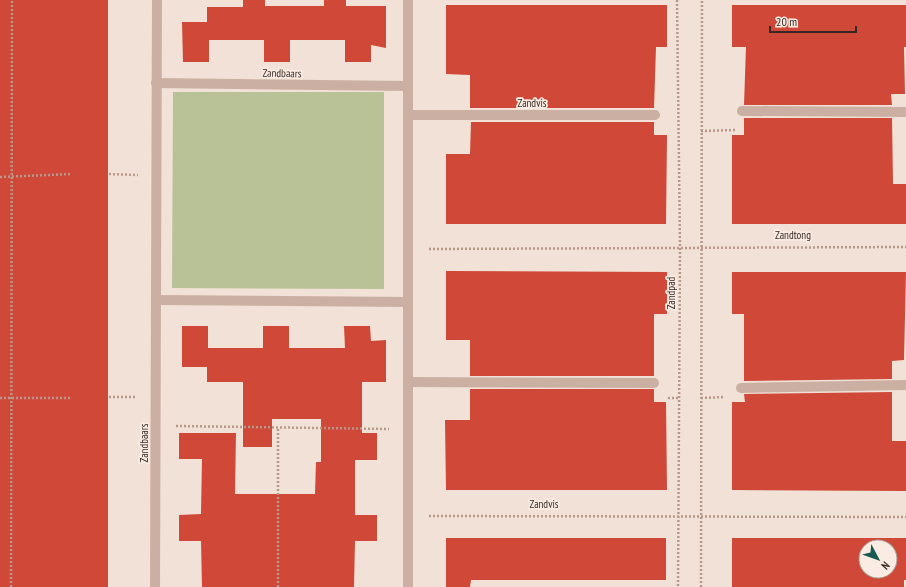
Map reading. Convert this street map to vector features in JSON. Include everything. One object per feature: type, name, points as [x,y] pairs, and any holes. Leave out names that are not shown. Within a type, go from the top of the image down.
[{"type":"street","name":"Zandbaars","points":[[155,587],[156,0]]},
{"type":"street","points":[[408,0],[408,587]]},
{"type":"street","name":"Zandbaars","points":[[156,83],[408,86]]},
{"type":"street","points":[[742,111],[906,112]]},
{"type":"street","name":"Zandvis","points":[[408,115],[655,115]]},
{"type":"street","points":[[156,300],[408,302]]},
{"type":"street","points":[[408,382],[654,383]]},
{"type":"street","points":[[741,388],[906,385]]},
{"type":"path","points":[[11,587],[12,0]]},
{"type":"path","name":"Zandpad","points":[[677,0],[680,248],[680,517],[678,587]]},
{"type":"path","points":[[701,587],[702,0]]},
{"type":"path","points":[[0,177],[71,174]]},
{"type":"path","points":[[108,174],[156,176]]},
{"type":"path","name":"Zandtong","points":[[680,248],[906,247]]},
{"type":"path","points":[[408,249],[680,248]]},
{"type":"path","points":[[109,397],[156,397]]},
{"type":"path","points":[[0,398],[70,398]]},
{"type":"path","points":[[156,426],[408,429]]},
{"type":"path","points":[[278,428],[278,587]]},
{"type":"path","name":"Zandvis","points":[[408,516],[680,517]]},
{"type":"path","points":[[680,517],[906,517]]},
{"type":"green space","points":[[173,92],[384,92],[384,289],[172,288]]},
{"type":"building","points":[[0,0],[108,0],[108,587],[0,587]]},
{"type":"building","points":[[243,0],[265,0],[265,6],[324,6],[324,0],[346,0],[346,6],[386,6],[386,48],[371,45],[371,62],[345,62],[345,40],[290,40],[290,62],[264,62],[264,40],[209,40],[209,62],[183,62],[182,22],[207,22],[207,7],[243,7]]},
{"type":"building","points":[[446,5],[667,5],[667,47],[656,47],[654,108],[470,108],[470,75],[446,74]]},
{"type":"building","points":[[732,5],[906,5],[906,47],[904,47],[905,94],[891,94],[892,105],[744,105],[746,47],[732,47]]},
{"type":"building","points":[[744,118],[892,118],[893,184],[906,184],[906,224],[732,224],[732,135],[744,135]]},
{"type":"building","points":[[471,122],[654,122],[654,135],[667,135],[666,224],[446,224],[446,154],[470,154]]},
{"type":"building","points":[[446,271],[667,272],[667,314],[654,314],[654,376],[470,376],[470,340],[446,340]]},
{"type":"building","points":[[732,272],[906,272],[904,360],[892,361],[892,379],[744,381],[744,314],[732,314]]},
{"type":"building","points":[[182,326],[208,326],[208,348],[263,348],[263,326],[289,326],[289,348],[345,348],[344,326],[370,326],[371,341],[386,340],[386,382],[362,382],[362,433],[377,433],[377,460],[355,460],[355,515],[377,515],[377,541],[355,541],[354,587],[202,587],[201,541],[179,541],[179,515],[201,514],[202,459],[179,459],[179,433],[236,433],[235,494],[315,494],[316,462],[321,462],[321,419],[272,419],[272,447],[243,447],[243,382],[207,382],[207,367],[182,367]]},
{"type":"building","points":[[470,389],[654,389],[654,402],[666,402],[667,490],[446,490],[445,420],[470,420]]},
{"type":"building","points":[[892,392],[892,441],[906,441],[906,491],[732,490],[732,402],[745,402],[744,394]]},
{"type":"building","points":[[446,538],[666,538],[666,580],[471,580],[470,587],[446,587]]},
{"type":"building","points":[[732,538],[906,538],[906,580],[904,580],[904,587],[732,587]]}]
